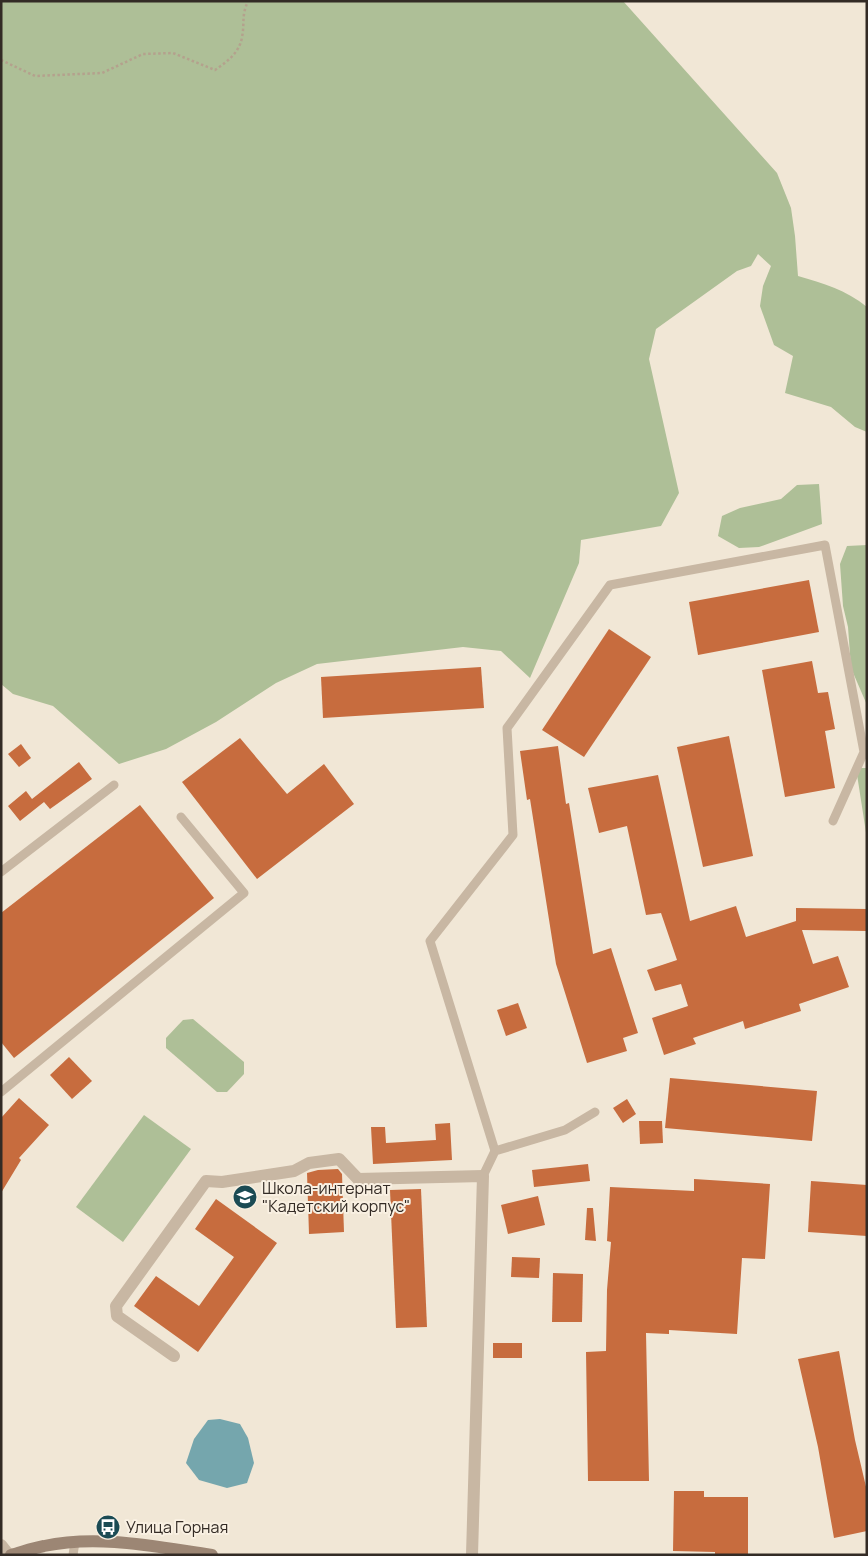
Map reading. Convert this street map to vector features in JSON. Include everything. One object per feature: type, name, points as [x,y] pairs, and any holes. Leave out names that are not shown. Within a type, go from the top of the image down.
[{"type":"street","points":[[174,1356],[117,1316],[116,1306],[206,1181],[222,1182],[294,1171],[309,1162],[339,1159],[358,1179],[484,1176],[472,1555]]},
{"type":"street","points":[[1,1544],[10,1555],[45,1545],[74,1549],[105,1541],[144,1550],[212,1555]]},
{"type":"lane","points":[[484,1176],[495,1151],[430,941],[513,835],[507,728],[610,586],[825,544],[864,752],[833,821]]},
{"type":"lane","points":[[1,872],[114,785]]},
{"type":"lane","points":[[1,1092],[244,893],[181,817]]},
{"type":"lane","points":[[495,1151],[565,1130],[595,1112]]},
{"type":"path","points":[[1,60],[35,76],[102,73],[143,54],[173,53],[215,70],[231,60],[242,38],[243,13],[248,1]]},
{"type":"green space","points":[[1,1],[623,1],[777,173],[791,208],[798,276],[825,284],[843,292],[867,307],[867,432],[855,427],[831,407],[785,393],[793,356],[774,345],[760,306],[763,286],[771,266],[758,254],[751,266],[737,271],[656,329],[649,359],[679,493],[661,526],[581,540],[579,563],[530,678],[501,651],[463,647],[317,664],[276,683],[216,722],[166,749],[119,764],[53,706],[13,694],[1,684]]},
{"type":"green space","points":[[819,484],[822,524],[759,547],[739,548],[718,536],[722,516],[740,508],[781,499],[797,485]]},
{"type":"green space","points":[[867,545],[867,705],[851,668],[840,564],[847,546]]},
{"type":"green space","points":[[856,768],[867,768],[867,839]]},
{"type":"green space","points":[[193,1019],[244,1062],[244,1074],[227,1092],[217,1092],[166,1048],[166,1038],[183,1020]]},
{"type":"green space","points":[[144,1115],[191,1149],[123,1242],[76,1207]]},
{"type":"water","points":[[220,1419],[240,1424],[248,1438],[254,1463],[247,1483],[227,1488],[199,1480],[186,1463],[194,1439],[208,1420]]},
{"type":"building","points":[[809,580],[819,632],[698,655],[689,602]]},
{"type":"building","points":[[609,629],[651,657],[584,757],[542,730]]},
{"type":"building","points":[[812,661],[818,693],[828,692],[835,729],[825,731],[835,788],[785,797],[762,670]]},
{"type":"building","points":[[481,667],[484,708],[323,718],[321,677]]},
{"type":"building","points":[[729,736],[753,856],[703,867],[677,747]]},
{"type":"building","points":[[240,738],[287,794],[324,764],[354,804],[257,879],[182,782]]},
{"type":"building","points":[[21,744],[31,758],[19,767],[8,754]]},
{"type":"building","points":[[558,746],[566,804],[569,803],[593,954],[611,948],[638,1033],[623,1038],[627,1051],[587,1063],[556,964],[530,799],[527,800],[520,751]]},
{"type":"building","points":[[79,762],[92,779],[50,809],[44,802],[20,821],[8,806],[26,791],[32,799]]},
{"type":"building","points":[[658,775],[690,921],[736,906],[746,937],[796,921],[796,908],[867,909],[867,931],[802,930],[813,964],[838,956],[849,987],[799,1004],[801,1011],[745,1029],[743,1021],[693,1038],[696,1044],[664,1055],[652,1018],[688,1006],[681,984],[655,991],[647,970],[677,960],[661,913],[646,915],[627,826],[599,833],[588,788]]},
{"type":"building","points":[[140,805],[214,898],[14,1058],[1,1042],[1,913]]},
{"type":"building","points":[[518,1003],[527,1028],[506,1036],[497,1010]]},
{"type":"building","points":[[69,1057],[92,1081],[72,1099],[50,1075]]},
{"type":"building","points":[[670,1078],[817,1091],[812,1141],[665,1128]]},
{"type":"building","points":[[19,1098],[49,1125],[19,1158],[21,1160],[1,1193],[1,1118]]},
{"type":"building","points":[[627,1099],[636,1114],[623,1123],[613,1108]]},
{"type":"building","points":[[639,1121],[662,1121],[663,1143],[640,1144]]},
{"type":"building","points":[[450,1123],[452,1160],[373,1164],[371,1127],[385,1127],[386,1143],[436,1140],[435,1124]]},
{"type":"building","points":[[588,1164],[590,1181],[534,1187],[532,1170]]},
{"type":"building","points":[[338,1169],[342,1174],[344,1232],[309,1234],[307,1173],[318,1170]]},
{"type":"building","points":[[694,1179],[770,1184],[765,1259],[742,1258],[737,1334],[669,1330],[669,1334],[646,1333],[649,1481],[588,1481],[586,1352],[606,1351],[607,1290],[611,1242],[607,1241],[610,1187],[694,1191]]},
{"type":"building","points":[[811,1181],[867,1185],[867,1236],[808,1232]]},
{"type":"building","points":[[421,1189],[427,1327],[396,1328],[390,1190]]},
{"type":"building","points":[[538,1196],[545,1225],[508,1234],[501,1205]]},
{"type":"building","points":[[216,1199],[277,1243],[198,1352],[134,1306],[156,1276],[199,1306],[234,1257],[195,1229]]},
{"type":"building","points":[[587,1208],[593,1208],[596,1241],[585,1240]]},
{"type":"building","points":[[512,1257],[540,1258],[539,1278],[511,1277]]},
{"type":"building","points":[[553,1273],[583,1274],[582,1322],[552,1322]]},
{"type":"building","points":[[493,1343],[522,1343],[522,1358],[493,1358]]},
{"type":"building","points":[[839,1351],[855,1440],[867,1491],[867,1531],[834,1538],[818,1447],[798,1359]]},
{"type":"building","points":[[674,1491],[704,1491],[704,1497],[748,1497],[748,1555],[715,1555],[715,1552],[673,1551]]},
{"type":"place","name":"Школа-интернат \"Кадетский корпус\"","points":[[245,1197]]},
{"type":"place","name":"Улица Горная","points":[[108,1527]]}]
